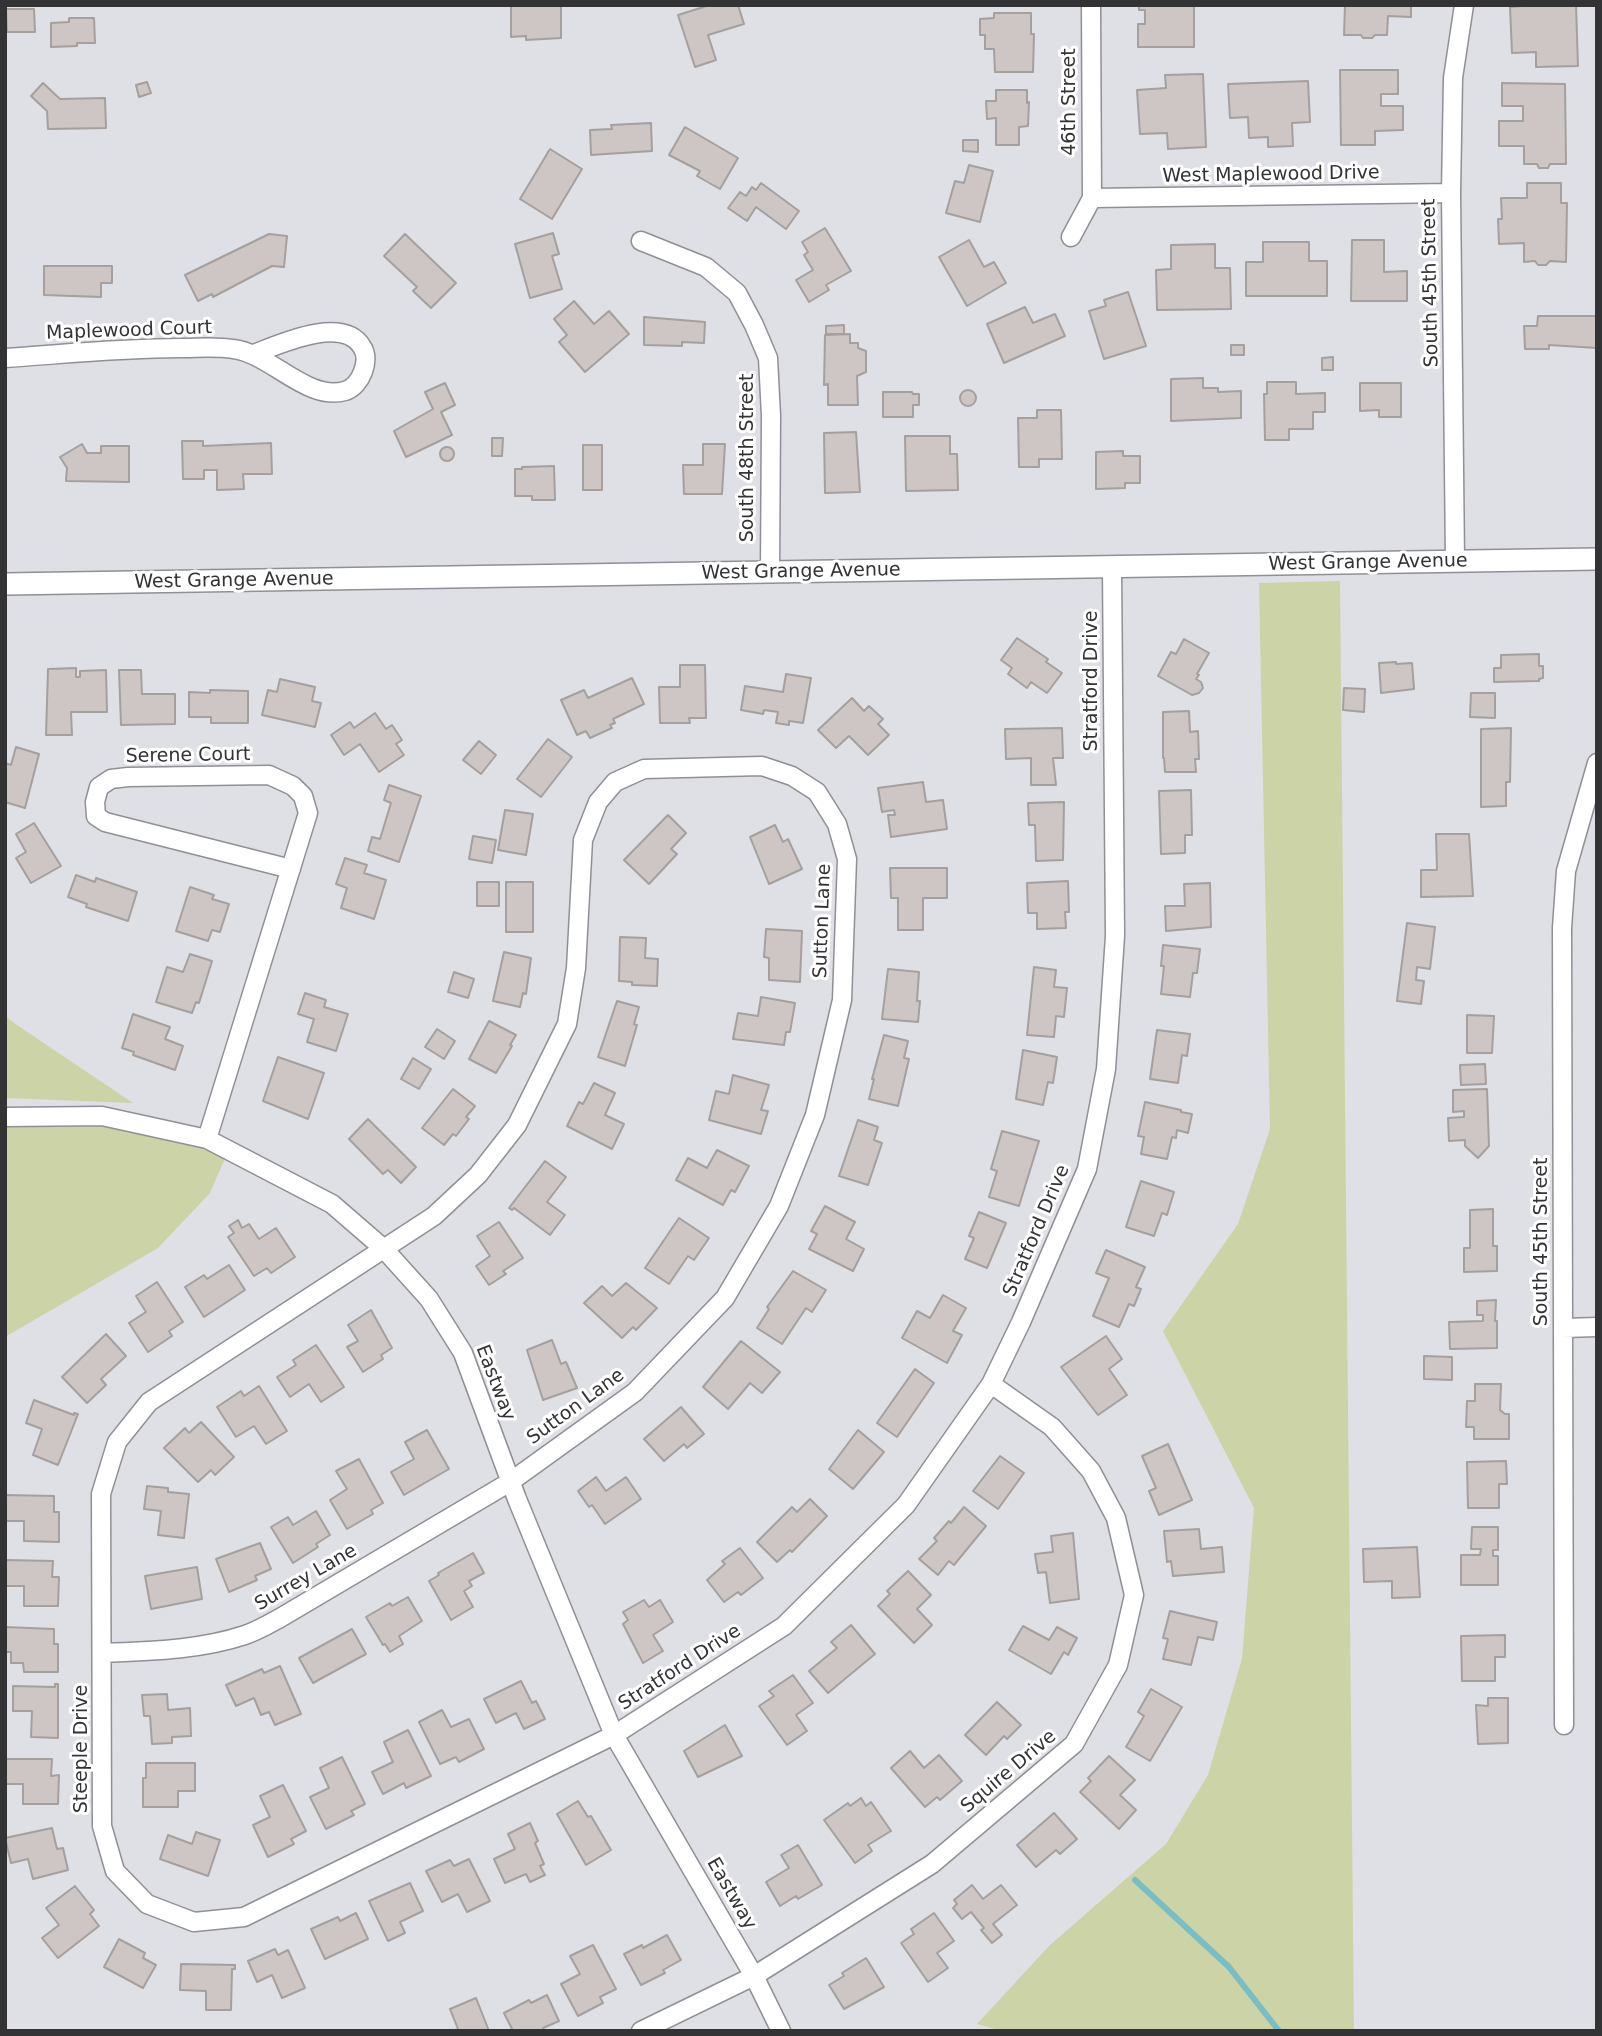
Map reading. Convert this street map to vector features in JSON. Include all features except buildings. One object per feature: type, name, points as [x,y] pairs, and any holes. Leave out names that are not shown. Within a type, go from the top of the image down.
[{"type":"street","name":"46th Street","points":[[1091,5],[1092,198]]},
{"type":"street","name":"South 45th Street","points":[[1455,561],[1451,193],[1453,78],[1464,5]]},
{"type":"street","name":"West Maplewood Drive","points":[[1092,198],[1451,193]]},
{"type":"street","points":[[1072,237],[1092,198]]},
{"type":"street","name":"South 48th Street","points":[[641,241],[706,267],[737,293],[768,358],[771,416],[770,572]]},
{"type":"street","name":"Maplewood Court","points":[[5,358],[129,348],[233,349],[254,354],[292,378],[332,392],[347,391],[357,383],[365,361],[365,351],[359,341],[340,332],[308,335],[254,354]]},
{"type":"street","name":"West Grange Avenue","points":[[5,584],[1597,559]]},
{"type":"street","name":"Stratford Drive","points":[[614,1735],[784,1626],[906,1505],[990,1384],[1021,1322],[1087,1169],[1106,1069],[1115,936],[1112,567]]},
{"type":"street","name":"South 45th Street","points":[[1563,1725],[1562,928],[1566,871],[1597,763]]},
{"type":"street","name":"Sutton Lane","points":[[384,1249],[434,1216],[478,1175],[517,1125],[546,1071],[567,1024],[576,968],[583,840],[598,802],[615,782],[644,769],[762,766],[792,776],[817,792],[837,824],[847,859],[842,1000],[815,1115],[779,1206],[725,1298],[635,1392],[510,1482]]},
{"type":"street","name":"Serene Court","points":[[207,1139],[291,869],[307,813],[303,796],[293,786],[269,775],[128,777],[111,779],[99,787],[95,802],[96,816],[105,822],[291,869]]},
{"type":"street","name":"Eastway","points":[[5,1117],[102,1116],[207,1139],[332,1204],[384,1249],[429,1298],[463,1353],[510,1482],[614,1735],[754,1976],[781,2031]]},
{"type":"street","name":"Steeple Drive","points":[[384,1249],[149,1402],[117,1442],[101,1494],[102,1826],[115,1871],[147,1904],[194,1922],[244,1917],[614,1735]]},
{"type":"street","points":[[1564,1328],[1597,1328]]},
{"type":"street","name":"Squire Drive","points":[[641,2031],[754,1976],[932,1864],[1074,1744],[1118,1665],[1134,1595],[1116,1518],[1091,1471],[1052,1427],[990,1384]]},
{"type":"street","name":"Surrey Lane","points":[[103,1653],[197,1646],[246,1635],[280,1618],[510,1482]]},
{"type":"green space","points":[[1340,581],[1354,2031],[1002,2031],[977,2024],[1050,1945],[1166,1844],[1208,1775],[1242,1659],[1254,1508],[1163,1331],[1238,1224],[1270,1129],[1259,583]]},
{"type":"green space","points":[[5,1016],[17,1025],[133,1103],[5,1098]]},
{"type":"green space","points":[[80,1124],[154,1136],[226,1156],[210,1193],[158,1248],[5,1337],[5,1125]]},
{"type":"waterway","points":[[1135,1880],[1229,1967],[1279,2031]]}]
